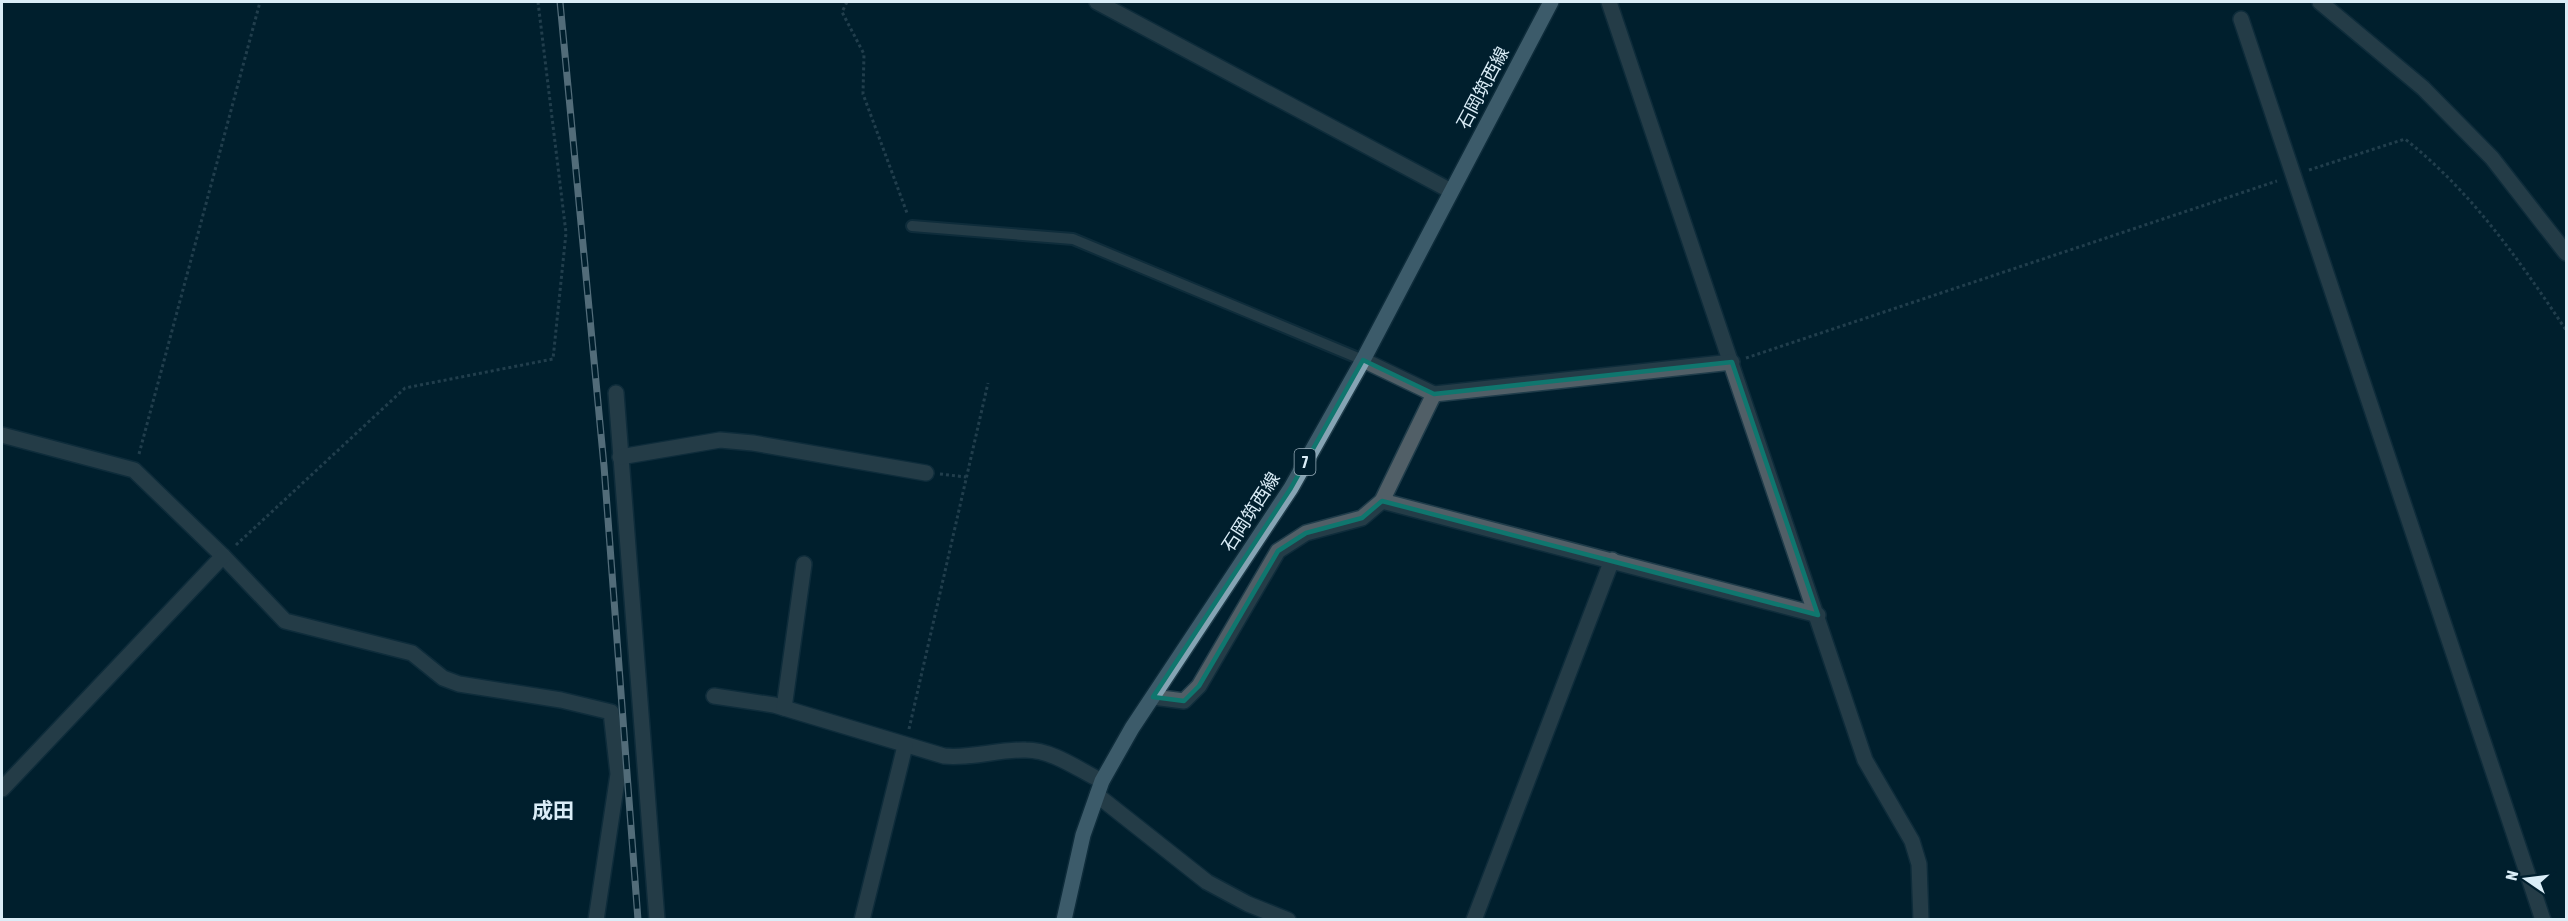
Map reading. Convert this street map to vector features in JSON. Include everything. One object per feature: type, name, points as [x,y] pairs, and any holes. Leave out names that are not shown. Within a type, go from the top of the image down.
[{"type":"main road","name":"石岡筑西線","points":[[1064,920],[1083,835],[1100,788],[1153,697],[1291,488],[1363,360],[1551,2]]},
{"type":"street","points":[[1097,2],[1451,191]]},
{"type":"street","points":[[1609,2],[1818,615],[1865,760],[1911,841],[1919,864],[1921,920]]},
{"type":"street","points":[[2319,2],[2423,88],[2484,150],[2566,253]]},
{"type":"street","points":[[2241,19],[2543,920]]},
{"type":"street","points":[[1363,360],[1434,394],[1732,362]]},
{"type":"street","points":[[616,393],[657,920]]},
{"type":"street","points":[[1153,697],[1184,701],[1199,686],[1278,551],[1306,533],[1362,518],[1382,501],[1434,394]]},
{"type":"street","points":[[2,435],[134,470],[223,556],[285,621],[412,653],[444,678],[459,684],[561,700],[611,712],[618,774],[597,920]]},
{"type":"street","points":[[620,457],[720,440],[753,442],[926,473]]},
{"type":"street","points":[[1382,501],[1818,615]]},
{"type":"street","points":[[2,789],[223,556]]},
{"type":"street","points":[[1474,920],[1612,560]]},
{"type":"street","points":[[784,708],[804,564]]},
{"type":"street","points":[[714,696],[784,708],[905,746],[963,758],[1011,750],[1044,752],[1100,788],[1207,882],[1248,904],[1288,920]]},
{"type":"street","points":[[862,920],[905,746]]},
{"type":"lane","points":[[912,226],[1073,239],[1363,360]]},
{"type":"path","points":[[134,470],[260,2]]},
{"type":"path","points":[[223,556],[405,388],[553,359],[566,233],[538,2]]},
{"type":"path","points":[[847,2],[842,12],[864,54],[863,94],[912,226]]},
{"type":"path","points":[[1732,362],[2405,139],[2430,159],[2499,233],[2566,330]]},
{"type":"path","points":[[905,746],[988,383]]},
{"type":"path","points":[[926,473],[966,477]]},
{"type":"highlighted area","points":[[1363,360],[1434,394],[1732,362],[1818,615],[1382,501],[1362,518],[1306,533],[1278,551],[1199,686],[1184,701],[1153,697],[1291,488]]},
{"type":"railway","points":[[560,2],[604,466],[638,920]]},
{"type":"district","name":"成田","points":[[553,811]]}]
